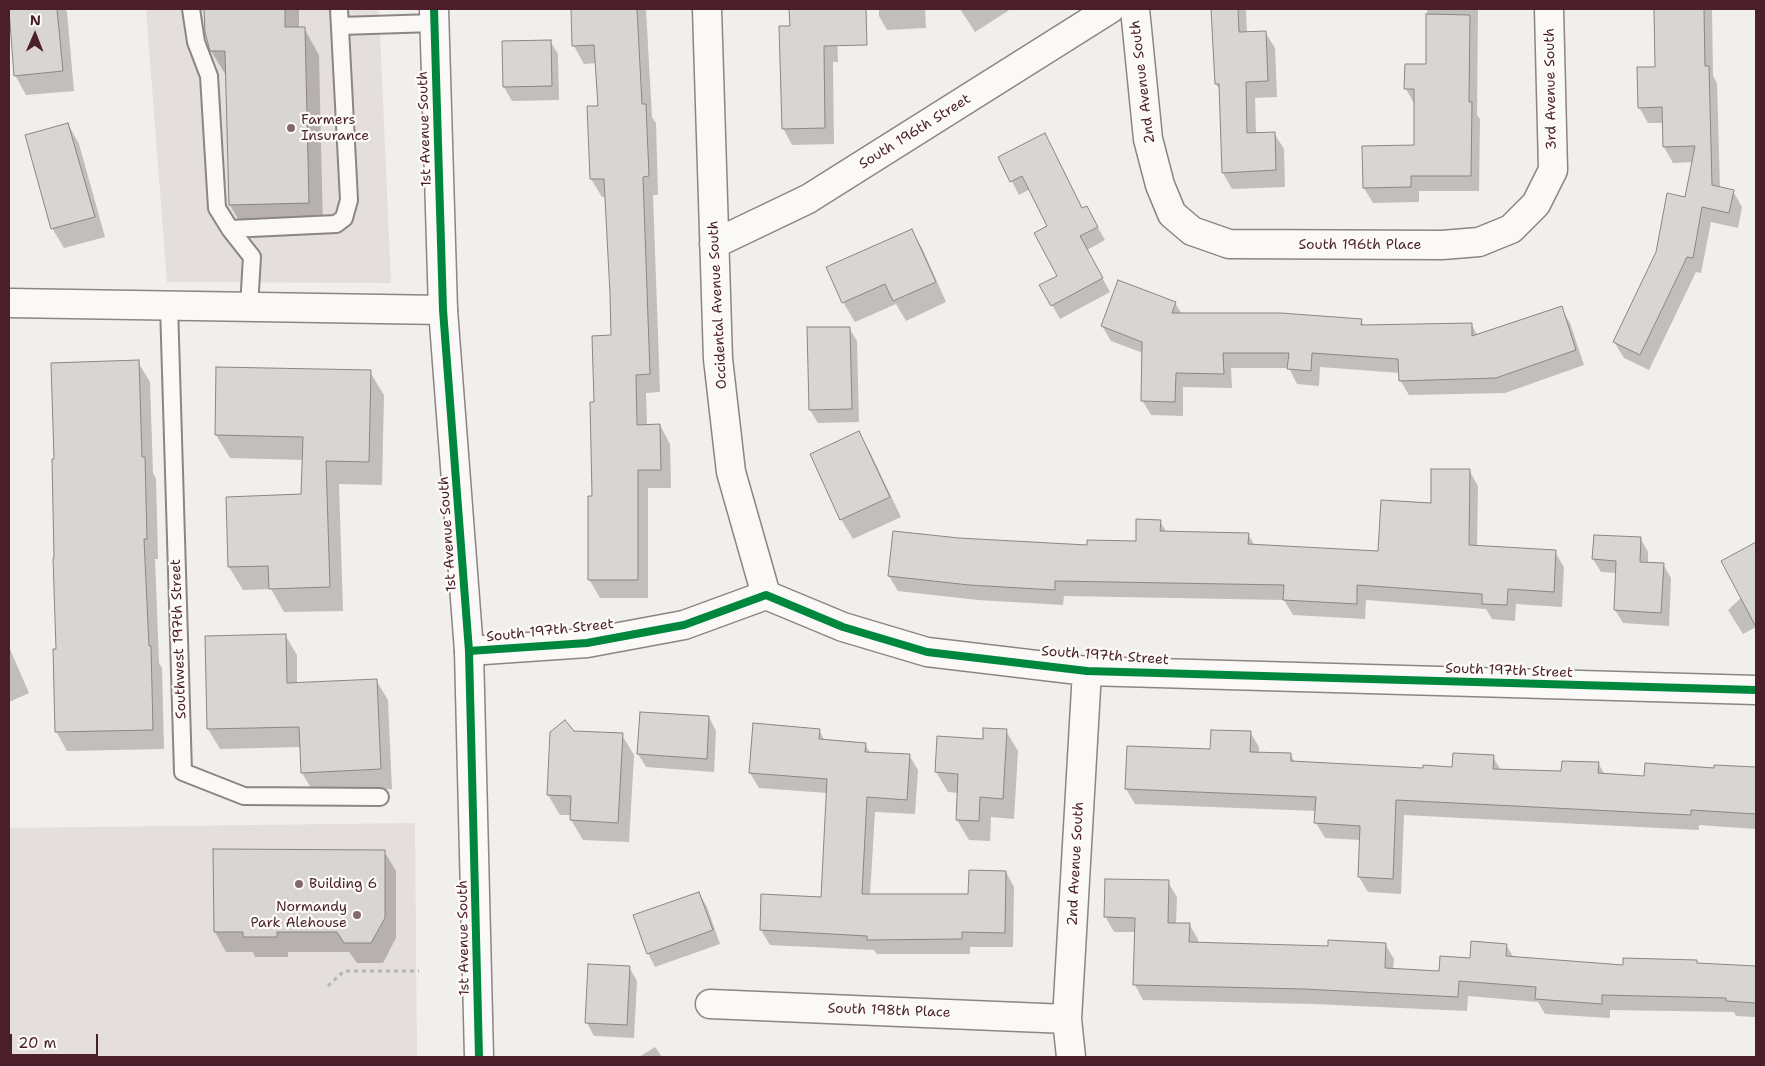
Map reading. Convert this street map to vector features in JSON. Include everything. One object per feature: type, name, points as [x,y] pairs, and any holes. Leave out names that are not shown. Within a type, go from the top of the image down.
[{"type":"street","name":"Occidental Avenue South","points":[[707,9],[718,359],[731,472],[766,595]]},
{"type":"street","name":"South 196th Street","points":[[714,244],[808,199],[1110,9]]},
{"type":"street","name":"2nd Avenue South","points":[[1135,9],[1148,139],[1160,185]]},
{"type":"street","name":"3rd Avenue South","points":[[1549,9],[1553,170]]},
{"type":"street","name":"1st Avenue South","points":[[434,16],[443,310],[469,652],[479,1057]]},
{"type":"street","name":"South 196th Place","points":[[1160,185],[1172,214],[1192,231],[1229,244],[1442,245],[1479,242],[1511,230],[1536,204],[1553,170]]},
{"type":"street","points":[[9,303],[443,310]]},
{"type":"street","name":"South 197th Street","points":[[469,652],[587,643],[684,625],[766,595],[843,627],[927,652],[1087,670],[1756,690]]},
{"type":"street","name":"2nd Avenue South","points":[[1071,1057],[1067,1019],[1087,670]]},
{"type":"street","name":"South 198th Place","points":[[710,1004],[1067,1019]]},
{"type":"lane","points":[[191,9],[196,42],[209,76],[217,208],[230,229],[252,257],[249,306]]},
{"type":"lane","points":[[230,229],[336,224],[344,218],[349,200],[339,9]]},
{"type":"lane","points":[[340,26],[434,16]]},
{"type":"lane","name":"Southwest 197th Street","points":[[168,305],[184,772],[244,796],[380,797]]},
{"type":"path","points":[[328,986],[344,971],[419,971]]},
{"type":"shaded area","points":[[146,9],[379,9],[391,283],[167,282]]},
{"type":"shaded area","points":[[415,823],[417,1057],[9,1057],[9,828]]},
{"type":"building","points":[[9,9],[57,9],[63,71],[14,76]]},
{"type":"building","points":[[204,9],[285,9],[285,27],[305,27],[309,203],[229,205],[225,51],[210,51],[205,32]]},
{"type":"building","points":[[571,9],[637,9],[642,104],[646,104],[649,176],[643,177],[650,374],[636,375],[637,425],[660,424],[661,470],[638,470],[638,580],[588,580],[588,496],[592,496],[590,402],[594,402],[592,336],[611,335],[610,294],[604,179],[590,179],[587,106],[598,106],[594,45],[572,46]]},
{"type":"building","points":[[789,9],[866,9],[867,45],[824,46],[825,128],[782,129],[779,26],[790,26]]},
{"type":"building","points":[[1211,9],[1238,9],[1239,32],[1266,31],[1268,81],[1246,82],[1247,133],[1275,132],[1276,170],[1222,173],[1219,84],[1215,84]]},
{"type":"building","points":[[1654,9],[1704,9],[1705,66],[1709,66],[1712,185],[1734,190],[1729,213],[1702,207],[1693,258],[1687,257],[1640,355],[1613,342],[1656,252],[1667,193],[1685,197],[1695,146],[1663,147],[1662,107],[1638,108],[1637,67],[1655,67]]},
{"type":"building","points":[[1426,14],[1470,15],[1469,102],[1472,102],[1471,176],[1411,176],[1411,187],[1363,188],[1362,146],[1414,145],[1414,89],[1404,89],[1405,64],[1426,64]]},
{"type":"building","points":[[551,40],[552,86],[503,87],[502,41]]},
{"type":"building","points":[[68,123],[95,217],[51,229],[25,135]]},
{"type":"building","points":[[1045,133],[1082,208],[1087,206],[1098,227],[1080,236],[1103,278],[1051,306],[1039,285],[1057,276],[1034,233],[1047,226],[1022,176],[1010,182],[998,157]]},
{"type":"building","points":[[912,229],[936,282],[893,301],[885,284],[842,303],[826,267]]},
{"type":"building","points":[[1118,280],[1176,302],[1172,313],[1281,313],[1362,319],[1361,325],[1472,323],[1472,336],[1562,306],[1576,350],[1496,378],[1399,381],[1398,359],[1312,353],[1311,371],[1287,369],[1289,353],[1223,353],[1224,374],[1176,373],[1175,402],[1141,401],[1142,342],[1101,326]]},
{"type":"building","points":[[807,327],[850,327],[852,409],[809,410]]},
{"type":"building","points":[[139,360],[142,457],[145,457],[147,539],[144,539],[149,646],[151,646],[153,730],[55,732],[53,649],[56,649],[52,459],[54,459],[51,363]]},
{"type":"building","points":[[216,367],[371,370],[369,462],[326,461],[330,587],[269,589],[268,566],[228,567],[226,497],[301,494],[303,437],[215,435]]},
{"type":"building","points":[[859,431],[890,497],[840,520],[810,454]]},
{"type":"building","points":[[1431,469],[1470,469],[1469,545],[1556,550],[1554,592],[1508,589],[1507,605],[1482,604],[1482,594],[1357,585],[1357,604],[1283,600],[1284,585],[1055,581],[1055,590],[969,585],[888,576],[893,531],[959,538],[1087,545],[1087,540],[1136,541],[1136,519],[1161,520],[1160,531],[1249,533],[1248,544],[1378,551],[1381,500],[1431,503]]},
{"type":"building","points":[[1594,535],[1641,537],[1640,562],[1664,563],[1661,613],[1614,610],[1616,561],[1592,559]]},
{"type":"building","points":[[1756,542],[1756,627],[1721,561]]},
{"type":"building","points":[[286,634],[287,683],[377,679],[381,769],[301,773],[299,727],[207,729],[205,636]]},
{"type":"building","points":[[640,712],[709,716],[707,759],[637,754]]},
{"type":"building","points":[[565,720],[574,731],[623,733],[618,823],[570,820],[571,796],[547,795],[550,732]]},
{"type":"building","points":[[753,723],[820,729],[819,739],[866,743],[865,752],[910,754],[907,800],[867,797],[862,894],[968,894],[969,870],[1006,871],[1005,933],[962,932],[962,939],[867,940],[867,936],[760,930],[761,894],[821,897],[827,779],[749,773]]},
{"type":"building","points":[[983,728],[1007,729],[1003,799],[980,797],[979,821],[956,820],[958,774],[935,772],[937,736],[983,739]]},
{"type":"building","points":[[1211,730],[1251,731],[1250,752],[1291,753],[1291,761],[1423,768],[1423,765],[1452,767],[1453,753],[1494,755],[1493,769],[1561,771],[1562,761],[1599,762],[1598,773],[1644,776],[1645,763],[1714,768],[1714,765],[1756,767],[1756,814],[1691,810],[1691,815],[1396,800],[1393,879],[1358,877],[1360,826],[1314,823],[1316,797],[1125,789],[1127,746],[1210,749]]},
{"type":"building","name":"Building 6","points":[[213,849],[385,850],[385,918],[371,943],[344,943],[337,932],[277,932],[277,937],[243,937],[243,932],[214,932]]},
{"type":"building","points":[[1105,879],[1169,880],[1168,923],[1190,923],[1189,942],[1328,946],[1328,940],[1386,943],[1385,968],[1439,971],[1440,956],[1470,958],[1471,941],[1507,944],[1506,956],[1623,965],[1623,958],[1697,960],[1697,963],[1756,966],[1756,1003],[1726,1001],[1726,998],[1602,995],[1602,1004],[1535,999],[1536,987],[1459,981],[1458,997],[1304,989],[1133,985],[1135,918],[1104,917]]},
{"type":"building","points":[[699,892],[713,930],[647,954],[633,915]]},
{"type":"building","points":[[588,964],[630,966],[627,1025],[585,1023]]},
{"type":"cycle path","points":[[434,9],[443,310],[469,651],[479,1057]]},
{"type":"cycle path","points":[[469,651],[587,643],[684,625],[766,595],[843,627],[927,652],[1087,671],[1756,690]]},
{"type":"place","name":"Farmers Insurance","points":[[291,128]]},
{"type":"place","name":"Building 6","points":[[299,884]]},
{"type":"place","name":"Normandy Park Alehouse","points":[[357,915]]}]
